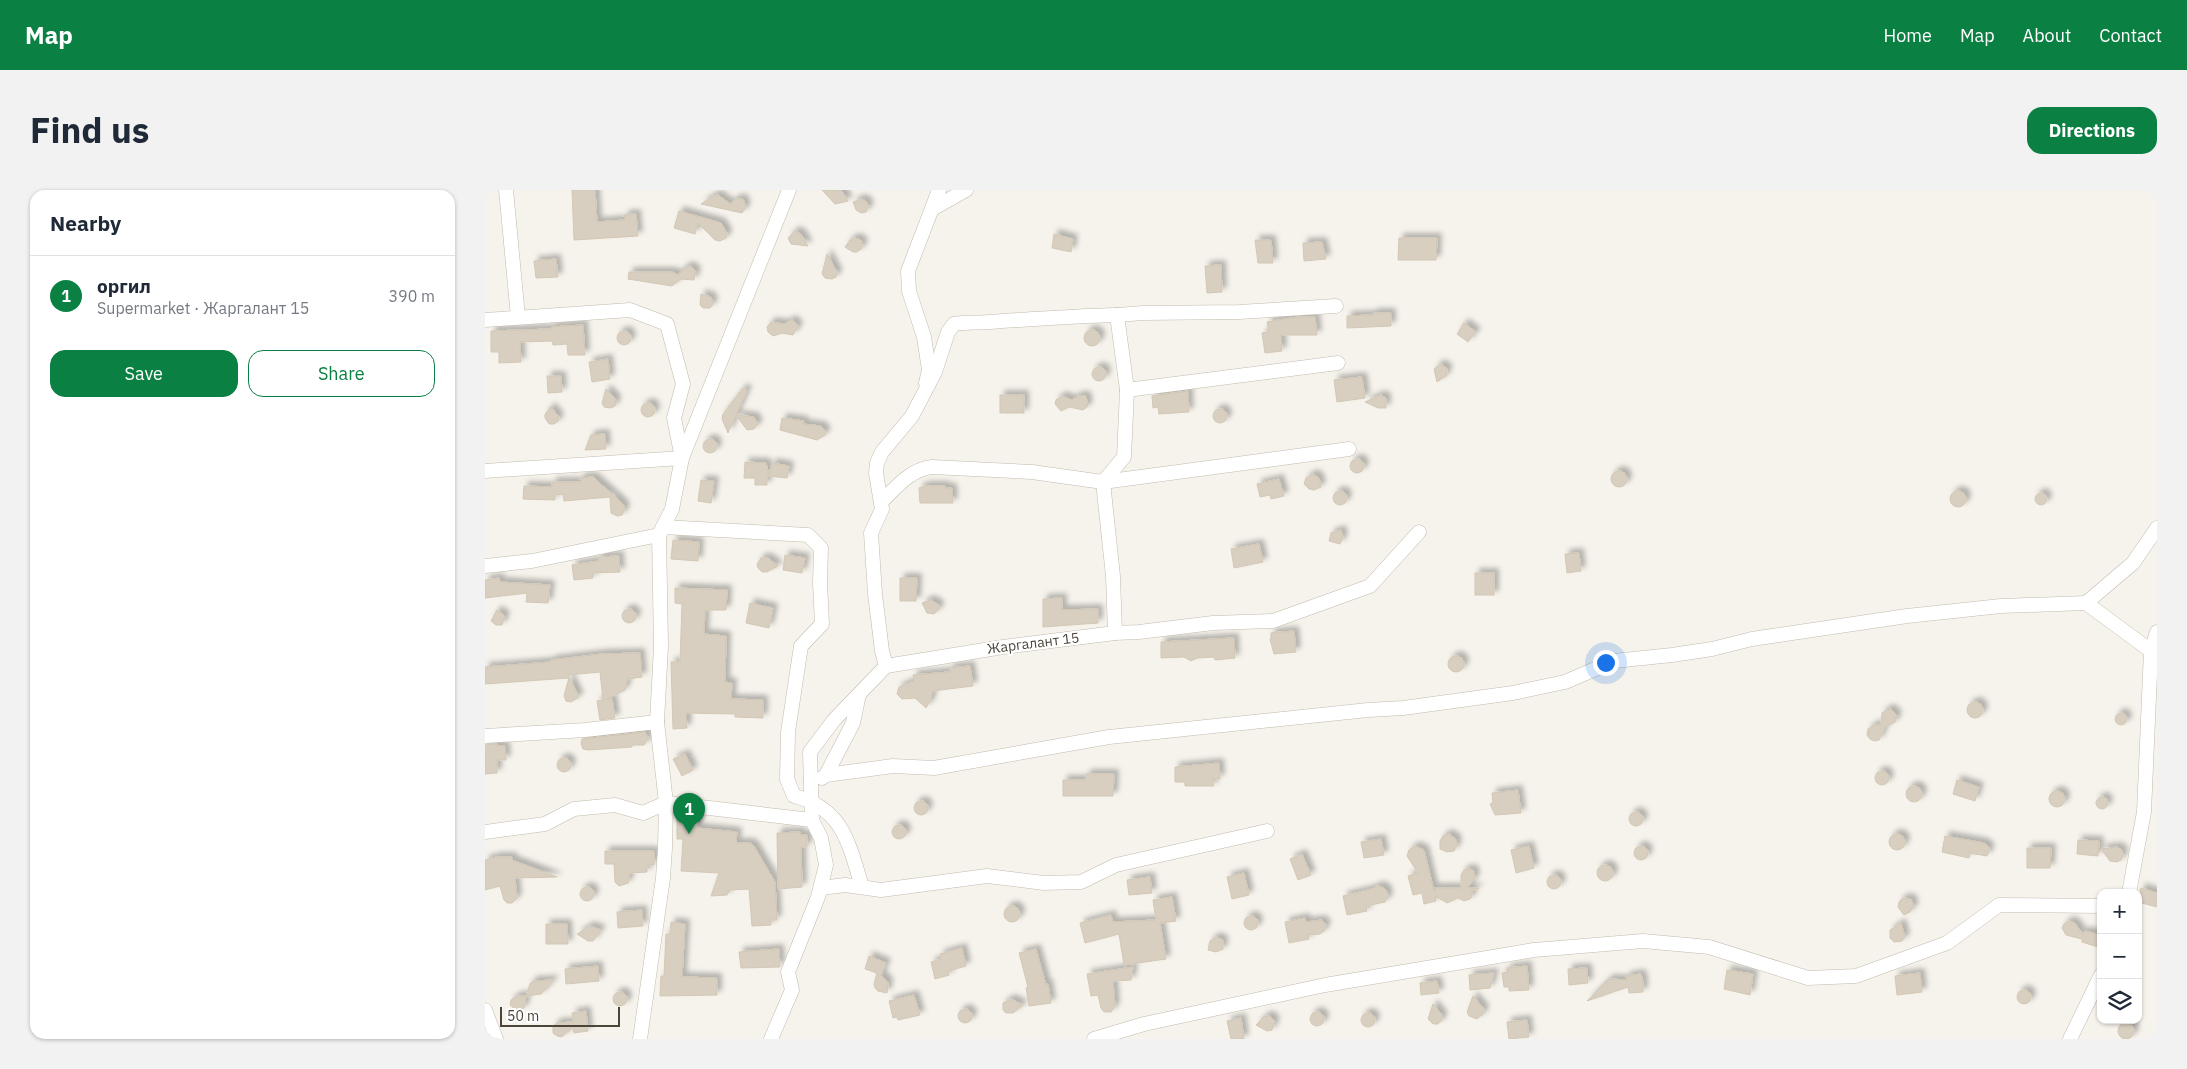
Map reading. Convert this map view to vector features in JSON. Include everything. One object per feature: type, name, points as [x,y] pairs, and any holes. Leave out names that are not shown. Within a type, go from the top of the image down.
[{"type":"street","points":[[506,190],[518,317]]},
{"type":"street","points":[[640,1039],[663,878],[666,803],[657,722],[661,646],[661,531],[672,509],[682,458],[789,190]]},
{"type":"street","points":[[925,389],[929,370],[924,337],[909,291],[908,271],[934,208],[939,190]]},
{"type":"street","points":[[934,208],[965,190]]},
{"type":"street","points":[[771,1039],[792,990],[788,972],[821,888],[826,865],[821,838],[812,820],[810,752],[834,720],[886,666],[882,651],[875,594],[871,533],[882,509],[877,473],[879,457],[912,416],[935,372],[948,332],[954,324],[1053,316],[1239,312],[1336,306]]},
{"type":"street","points":[[485,320],[630,310],[667,324],[683,384],[674,418],[682,458]]},
{"type":"street","points":[[1115,633],[1113,576],[1103,482],[1124,457],[1127,390],[1117,316]]},
{"type":"street","points":[[1127,390],[1339,363]]},
{"type":"street","points":[[881,502],[911,474],[920,469],[932,467],[1031,472],[1103,482],[1349,449]]},
{"type":"street","points":[[485,471],[682,458]]},
{"type":"street","points":[[2086,604],[2133,563],[2157,528]]},
{"type":"street","points":[[485,566],[532,561],[661,531],[808,534],[821,548],[820,583],[823,624],[801,646],[788,732],[787,779],[794,796],[811,800],[829,812],[849,843],[862,888]]},
{"type":"street","name":"Жаргалант 15","points":[[886,666],[1003,647],[1115,633],[1213,624],[1273,621],[1370,586],[1384,573],[1399,553],[1419,532]]},
{"type":"street","points":[[826,775],[893,766],[935,768],[1109,736],[1403,708],[1513,693],[1565,682],[1614,661],[1712,649],[1752,639],[1907,616],[2001,606],[2086,604],[2154,651]]},
{"type":"street","points":[[2130,889],[2152,768],[2154,651],[2157,632]]},
{"type":"street","points":[[811,786],[826,775],[853,723],[859,694]]},
{"type":"street","points":[[485,736],[585,730],[657,722]]},
{"type":"street","points":[[485,832],[545,824],[574,809],[615,805],[643,813],[666,803],[812,820]]},
{"type":"street","points":[[821,888],[845,885],[881,890],[987,876],[1044,883],[1081,882],[1116,865],[1267,831]]},
{"type":"street","points":[[1094,1039],[1144,1024],[1325,985],[1534,950],[1633,942],[1709,947],[1809,978],[1856,976],[1947,943],[1999,905],[2097,906]]},
{"type":"street","points":[[2070,1039],[2099,979]]},
{"type":"street","points":[[485,1010],[496,1039]]},
{"type":"building","points":[[572,190],[595,190],[597,222],[625,220],[624,215],[636,214],[638,236],[574,240]]},
{"type":"building","points":[[822,190],[842,191],[848,201],[835,204]]},
{"type":"building","points":[[718,195],[730,204],[736,199],[743,199],[746,207],[742,213],[701,204]]},
{"type":"building","points":[[861,199],[866,201],[869,206],[866,212],[861,213],[856,210],[853,202]]},
{"type":"building","points":[[679,211],[721,223],[727,233],[726,238],[720,241],[715,240],[698,223],[695,234],[674,228]]},
{"type":"building","points":[[795,231],[801,234],[808,246],[791,244],[788,238]]},
{"type":"building","points":[[1054,234],[1073,239],[1071,252],[1052,248]]},
{"type":"building","points":[[854,238],[861,240],[863,245],[857,252],[853,252],[845,247]]},
{"type":"building","points":[[1399,238],[1437,238],[1436,260],[1398,260]]},
{"type":"building","points":[[1255,240],[1271,240],[1273,263],[1258,263]]},
{"type":"building","points":[[1322,242],[1326,259],[1304,261],[1303,243]]},
{"type":"building","points":[[827,254],[837,272],[836,277],[832,279],[825,278],[822,274]]},
{"type":"building","points":[[556,259],[558,277],[536,278],[534,261]]},
{"type":"building","points":[[1221,265],[1222,292],[1207,293],[1205,266]]},
{"type":"building","points":[[690,266],[696,271],[694,280],[681,279],[672,286],[628,279],[629,272],[672,272],[678,275],[684,268]]},
{"type":"building","points":[[701,294],[711,297],[713,304],[710,308],[703,308],[700,305]]},
{"type":"building","points":[[1373,313],[1391,313],[1391,326],[1347,328],[1347,316],[1373,315]]},
{"type":"building","points":[[1298,317],[1315,317],[1317,335],[1281,335],[1282,351],[1265,353],[1262,333],[1269,332],[1267,322]]},
{"type":"building","points":[[792,320],[798,327],[793,335],[782,333],[773,336],[768,332],[767,327],[771,322],[784,324]]},
{"type":"building","points":[[1464,323],[1476,332],[1468,342],[1457,334]]},
{"type":"building","points":[[583,325],[585,355],[568,355],[567,344],[553,345],[552,341],[520,342],[521,362],[499,363],[499,352],[491,352],[491,331],[552,329],[552,327]]},
{"type":"building","points":[[1092,330],[1100,338],[1092,346],[1084,338]]},
{"type":"building","points":[[621,331],[627,331],[631,338],[627,345],[621,345],[617,341],[617,335]]},
{"type":"building","points":[[608,359],[610,379],[592,382],[589,362]]},
{"type":"building","points":[[1440,364],[1447,368],[1447,371],[1446,376],[1437,382],[1434,369]]},
{"type":"building","points":[[1096,367],[1102,367],[1106,374],[1102,381],[1096,381],[1092,377],[1092,371]]},
{"type":"building","points":[[547,376],[561,376],[562,392],[548,393]]},
{"type":"building","points":[[1362,377],[1365,398],[1337,402],[1334,380]]},
{"type":"building","points":[[743,388],[747,390],[728,433],[722,419],[723,414]]},
{"type":"building","points":[[606,389],[616,399],[615,406],[611,408],[604,407],[602,403]]},
{"type":"building","points":[[1188,391],[1189,412],[1159,414],[1158,407],[1153,408],[1152,396]]},
{"type":"building","points":[[1000,395],[1024,395],[1024,413],[1000,413]]},
{"type":"building","points":[[1381,395],[1386,398],[1386,408],[1378,408],[1365,402]]},
{"type":"building","points":[[1062,396],[1072,400],[1078,396],[1086,396],[1088,406],[1083,410],[1069,407],[1061,411],[1055,404],[1056,400]]},
{"type":"building","points":[[645,403],[651,403],[655,410],[651,417],[645,417],[641,413],[641,407]]},
{"type":"building","points":[[551,407],[559,417],[558,421],[554,424],[549,424],[545,418],[545,414]]},
{"type":"building","points":[[1220,409],[1225,411],[1227,416],[1225,421],[1220,423],[1215,421],[1213,416],[1215,411]]},
{"type":"building","points":[[736,415],[754,417],[758,424],[754,429],[747,430]]},
{"type":"building","points":[[782,418],[804,421],[803,424],[821,426],[825,430],[825,435],[817,440],[780,430]]},
{"type":"building","points":[[605,434],[606,449],[585,450],[591,435]]},
{"type":"building","points":[[710,439],[715,441],[717,446],[715,451],[710,453],[705,451],[703,446],[705,441]]},
{"type":"building","points":[[1357,459],[1362,461],[1364,466],[1362,471],[1357,473],[1352,471],[1350,466],[1352,461]]},
{"type":"building","points":[[745,462],[766,463],[769,475],[772,463],[789,466],[787,478],[767,476],[767,485],[755,485],[755,478],[744,478]]},
{"type":"building","points":[[1619,471],[1627,479],[1619,487],[1611,479]]},
{"type":"building","points":[[1313,474],[1319,478],[1321,487],[1314,490],[1309,489],[1304,484],[1306,478]]},
{"type":"building","points":[[593,477],[623,504],[625,509],[622,515],[617,516],[611,513],[610,497],[564,501],[563,494],[555,495],[555,500],[523,499],[524,486],[552,487],[552,482],[581,482],[580,478]]},
{"type":"building","points":[[1279,479],[1284,496],[1271,499],[1270,495],[1260,497],[1257,484]]},
{"type":"building","points":[[701,480],[714,481],[711,503],[698,501]]},
{"type":"building","points":[[926,486],[952,488],[953,503],[920,503],[919,488]]},
{"type":"building","points":[[1340,491],[1345,493],[1347,498],[1345,503],[1340,505],[1335,503],[1333,498],[1335,493]]},
{"type":"building","points":[[1955,491],[1961,491],[1966,496],[1964,505],[1955,507],[1950,502],[1950,496]]},
{"type":"building","points":[[2043,493],[2046,494],[2046,504],[2039,505],[2036,504],[2035,497],[2036,494]]},
{"type":"building","points":[[1341,530],[1343,537],[1340,544],[1329,541],[1331,533]]},
{"type":"building","points":[[673,540],[699,542],[698,561],[671,559]]},
{"type":"building","points":[[1259,544],[1263,562],[1234,568],[1231,549]]},
{"type":"building","points":[[1579,553],[1581,571],[1567,573],[1565,554]]},
{"type":"building","points":[[785,555],[805,558],[802,573],[783,570]]},
{"type":"building","points":[[619,556],[620,572],[593,573],[593,578],[574,580],[572,565],[599,561],[599,557]]},
{"type":"building","points":[[761,558],[768,558],[778,566],[767,572],[762,572],[757,564]]},
{"type":"building","points":[[1475,573],[1494,573],[1494,595],[1475,595]]},
{"type":"building","points":[[499,578],[500,582],[550,585],[548,603],[526,602],[527,593],[485,598],[485,580]]},
{"type":"building","points":[[900,578],[917,578],[916,601],[900,601]]},
{"type":"building","points":[[675,588],[727,590],[726,610],[705,610],[704,634],[726,636],[725,682],[732,683],[731,699],[763,700],[763,718],[735,717],[735,714],[686,713],[687,728],[673,729],[671,662],[680,662],[682,604],[675,603]]},
{"type":"building","points":[[1062,598],[1062,610],[1098,609],[1098,623],[1043,627],[1043,599]]},
{"type":"building","points":[[931,600],[939,605],[939,609],[934,614],[927,613],[922,603]]},
{"type":"building","points":[[750,603],[773,608],[769,628],[746,623]]},
{"type":"building","points":[[626,609],[632,609],[636,616],[632,623],[626,623],[622,619],[622,613]]},
{"type":"building","points":[[497,610],[505,616],[502,625],[496,625],[491,621]]},
{"type":"building","points":[[1294,631],[1296,652],[1274,654],[1270,639],[1271,633]]},
{"type":"building","points":[[1234,638],[1235,658],[1215,660],[1214,657],[1197,658],[1191,661],[1184,657],[1161,658],[1161,642]]},
{"type":"building","points":[[640,653],[642,677],[627,679],[625,690],[607,699],[612,699],[615,718],[600,720],[597,701],[603,700],[600,672],[568,675],[579,697],[571,702],[566,701],[564,696],[569,678],[485,684],[485,667],[551,662],[551,660],[602,654]]},
{"type":"building","points":[[1456,656],[1462,658],[1464,664],[1462,670],[1456,672],[1450,670],[1448,664],[1450,658]]},
{"type":"building","points":[[970,666],[973,686],[932,691],[931,700],[926,708],[915,698],[902,699],[897,694],[899,687],[914,681],[913,675],[950,672],[950,668]]},
{"type":"building","points":[[1975,702],[1981,704],[1983,710],[1981,716],[1975,718],[1969,716],[1967,710],[1969,704]]},
{"type":"building","points":[[1891,709],[1897,715],[1895,722],[1885,727],[1879,740],[1874,741],[1870,739],[1867,735],[1868,729],[1881,724],[1882,713]]},
{"type":"building","points":[[2123,713],[2126,714],[2126,724],[2119,725],[2116,724],[2115,717],[2116,714]]},
{"type":"building","points":[[645,732],[648,737],[644,745],[588,750],[583,749],[581,744],[582,739]]},
{"type":"building","points":[[497,744],[497,746],[505,746],[506,760],[497,760],[497,773],[485,774],[485,745]]},
{"type":"building","points":[[685,754],[693,770],[682,776],[673,759]]},
{"type":"building","points":[[561,758],[567,758],[571,765],[567,772],[561,772],[557,768],[557,762]]},
{"type":"building","points":[[1219,763],[1220,779],[1212,779],[1214,786],[1185,786],[1185,782],[1175,782],[1175,767]]},
{"type":"building","points":[[1882,771],[1887,773],[1889,778],[1887,783],[1882,785],[1877,783],[1875,778],[1877,773]]},
{"type":"building","points":[[1086,774],[1114,774],[1113,796],[1063,796],[1063,780],[1086,780]]},
{"type":"building","points":[[1957,780],[1979,787],[1975,801],[1953,794]]},
{"type":"building","points":[[1914,786],[1920,788],[1922,794],[1920,800],[1914,802],[1908,800],[1906,794],[1908,788]]},
{"type":"building","points":[[1518,790],[1521,813],[1495,815],[1490,804],[1493,803],[1492,793]]},
{"type":"building","points":[[2057,791],[2063,793],[2065,799],[2063,805],[2057,807],[2051,805],[2049,799],[2051,793]]},
{"type":"building","points":[[2104,797],[2107,798],[2107,808],[2100,809],[2097,808],[2096,801],[2097,798]]},
{"type":"building","points":[[918,801],[924,801],[928,808],[924,815],[918,815],[914,811],[914,805]]},
{"type":"building","points":[[1636,812],[1641,814],[1643,819],[1641,824],[1636,826],[1631,824],[1629,819],[1631,814]]},
{"type":"building","points":[[677,816],[698,816],[697,828],[737,832],[736,843],[750,843],[754,846],[775,882],[777,920],[771,920],[771,925],[752,926],[749,889],[730,890],[727,895],[711,896],[719,873],[681,871],[683,839],[677,839]]},
{"type":"building","points":[[896,825],[902,825],[906,832],[902,839],[896,839],[892,835],[892,829]]},
{"type":"building","points":[[800,832],[800,835],[807,835],[807,847],[801,847],[802,887],[778,889],[777,833]]},
{"type":"building","points":[[1449,834],[1456,839],[1457,845],[1454,851],[1447,852],[1440,849],[1440,841],[1443,836]]},
{"type":"building","points":[[1897,834],[1903,836],[1905,842],[1903,848],[1897,850],[1891,848],[1889,842],[1891,836]]},
{"type":"building","points":[[1945,836],[1984,843],[1989,847],[1989,852],[1987,856],[1970,853],[1969,858],[1942,852]]},
{"type":"building","points":[[1381,839],[1384,855],[1364,858],[1361,842]]},
{"type":"building","points":[[2078,840],[2099,841],[2098,856],[2077,854]]},
{"type":"building","points":[[1415,846],[1424,850],[1434,891],[1436,890],[1434,888],[1461,888],[1461,875],[1464,870],[1470,869],[1474,871],[1475,878],[1467,888],[1479,888],[1472,891],[1470,899],[1464,901],[1458,898],[1447,903],[1435,896],[1436,901],[1424,904],[1422,893],[1413,895],[1408,876],[1418,873],[1407,856],[1409,850]]},
{"type":"building","points":[[1529,846],[1534,868],[1516,873],[1511,850]]},
{"type":"building","points":[[1638,846],[1644,846],[1648,853],[1644,860],[1638,860],[1634,856],[1634,850]]},
{"type":"building","points":[[2117,847],[2122,850],[2123,855],[2121,860],[2117,862],[2110,861],[2101,849]]},
{"type":"building","points":[[2027,848],[2051,848],[2050,868],[2027,868]]},
{"type":"building","points":[[605,851],[654,851],[654,865],[647,865],[647,872],[630,873],[628,883],[619,886],[615,882],[614,864],[605,864]]},
{"type":"building","points":[[1302,854],[1311,875],[1298,880],[1290,859]]},
{"type":"building","points":[[497,857],[512,857],[512,860],[557,877],[515,878],[517,898],[512,903],[507,903],[504,900],[500,886],[485,890],[485,860]]},
{"type":"building","points":[[1605,865],[1611,867],[1613,873],[1611,879],[1605,881],[1599,879],[1597,873],[1599,867]]},
{"type":"building","points":[[1244,873],[1249,895],[1232,899],[1227,877]]},
{"type":"building","points":[[1551,875],[1557,875],[1561,882],[1557,889],[1551,889],[1547,885],[1547,879]]},
{"type":"building","points":[[1150,877],[1152,893],[1129,895],[1127,880]]},
{"type":"building","points":[[1377,886],[1383,887],[1387,891],[1388,897],[1385,902],[1366,906],[1367,911],[1347,915],[1343,896]]},
{"type":"building","points":[[584,887],[590,887],[594,894],[590,901],[584,901],[580,897],[580,891]]},
{"type":"building","points":[[2141,889],[2157,893],[2157,907],[2142,903]]},
{"type":"building","points":[[1172,897],[1176,921],[1160,923],[1166,959],[1124,965],[1119,934],[1085,943],[1080,923],[1111,915],[1113,922],[1156,920],[1153,900]]},
{"type":"building","points":[[1903,898],[1911,899],[1914,906],[1910,912],[1904,915],[1898,907],[1899,902]]},
{"type":"building","points":[[1012,906],[1018,908],[1020,914],[1018,920],[1012,922],[1006,920],[1004,914],[1006,908]]},
{"type":"building","points":[[642,910],[643,926],[618,928],[617,912]]},
{"type":"building","points":[[1248,916],[1254,916],[1258,923],[1254,930],[1248,930],[1244,926],[1244,920]]},
{"type":"building","points":[[1305,918],[1306,922],[1322,920],[1326,925],[1324,931],[1320,934],[1308,935],[1309,939],[1289,943],[1285,922]]},
{"type":"building","points":[[2069,921],[2075,923],[2083,935],[2085,931],[2097,934],[2097,947],[2082,942],[2082,939],[2066,935],[2062,928]]},
{"type":"building","points":[[671,922],[685,924],[682,977],[717,978],[717,995],[660,996],[661,976],[664,976],[666,934],[670,934]]},
{"type":"building","points":[[1901,923],[1905,937],[1902,941],[1894,942],[1890,938],[1890,930]]},
{"type":"building","points":[[546,924],[567,924],[568,944],[546,944]]},
{"type":"building","points":[[590,926],[601,930],[593,941],[588,941],[577,934]]},
{"type":"building","points":[[1216,937],[1223,940],[1223,949],[1216,952],[1208,950],[1210,941]]},
{"type":"building","points":[[962,948],[966,966],[948,971],[949,975],[935,979],[931,962],[941,959],[940,954]]},
{"type":"building","points":[[779,949],[780,967],[741,968],[739,952]]},
{"type":"building","points":[[1036,949],[1046,985],[1048,984],[1051,1003],[1029,1006],[1026,988],[1028,987],[1019,953]]},
{"type":"building","points":[[869,956],[886,963],[881,975],[888,982],[887,993],[878,991],[875,988],[874,984],[877,973],[865,969]]},
{"type":"building","points":[[598,966],[599,981],[566,984],[565,969]]},
{"type":"building","points":[[1527,966],[1529,990],[1509,991],[1509,987],[1504,987],[1502,973],[1508,972],[1507,968]]},
{"type":"building","points":[[1133,967],[1131,980],[1113,981],[1115,1006],[1111,1012],[1104,1012],[1098,995],[1091,996],[1087,974]]},
{"type":"building","points":[[1587,968],[1588,983],[1569,985],[1568,969]]},
{"type":"building","points":[[1727,970],[1753,974],[1750,995],[1724,989]]},
{"type":"building","points":[[1494,973],[1490,988],[1470,990],[1469,975]]},
{"type":"building","points":[[1920,973],[1922,992],[1897,995],[1895,976]]},
{"type":"building","points":[[1641,974],[1643,992],[1629,993],[1628,987],[1587,1001],[1609,979],[1627,980],[1626,976]]},
{"type":"building","points":[[554,980],[541,994],[526,996],[533,981]]},
{"type":"building","points":[[1437,981],[1439,993],[1421,995],[1420,983]]},
{"type":"building","points":[[2024,990],[2029,992],[2031,997],[2029,1002],[2024,1004],[2019,1002],[2017,997],[2019,992]]},
{"type":"building","points":[[617,992],[623,992],[627,999],[623,1006],[617,1006],[613,1002],[613,996]]},
{"type":"building","points":[[914,995],[920,1015],[898,1020],[897,1017],[893,1018],[889,1001]]},
{"type":"building","points":[[517,996],[526,996],[524,1008],[517,1011],[510,1005],[511,1000]]},
{"type":"building","points":[[1473,996],[1484,1009],[1483,1014],[1477,1019],[1469,1016],[1467,1012]]},
{"type":"building","points":[[1011,999],[1023,1005],[1013,1013],[1006,1013],[1003,1010],[1003,1003]]},
{"type":"building","points":[[1433,1004],[1442,1015],[1442,1020],[1438,1024],[1433,1024],[1428,1019]]},
{"type":"building","points":[[962,1009],[968,1009],[972,1016],[968,1023],[962,1023],[958,1019],[958,1013]]},
{"type":"building","points":[[586,1011],[588,1031],[574,1033],[573,1027],[562,1037],[553,1033],[553,1026],[557,1023],[573,1022],[572,1013]]},
{"type":"building","points":[[1314,1012],[1320,1012],[1324,1019],[1320,1026],[1314,1026],[1310,1022],[1310,1016]]},
{"type":"building","points":[[1365,1013],[1371,1013],[1375,1020],[1371,1027],[1365,1027],[1361,1023],[1361,1017]]},
{"type":"building","points":[[1265,1016],[1270,1016],[1275,1021],[1272,1030],[1267,1031],[1256,1025]]},
{"type":"building","points":[[1241,1018],[1244,1039],[1231,1039],[1227,1021]]},
{"type":"building","points":[[1527,1020],[1529,1037],[1509,1039],[1507,1022]]},
{"type":"building","points":[[2129,1024],[2133,1028],[2132,1037],[2126,1039],[2120,1037],[2118,1031],[2120,1025]]},
{"type":"place","name":"оргил","points":[[689,834]]}]
